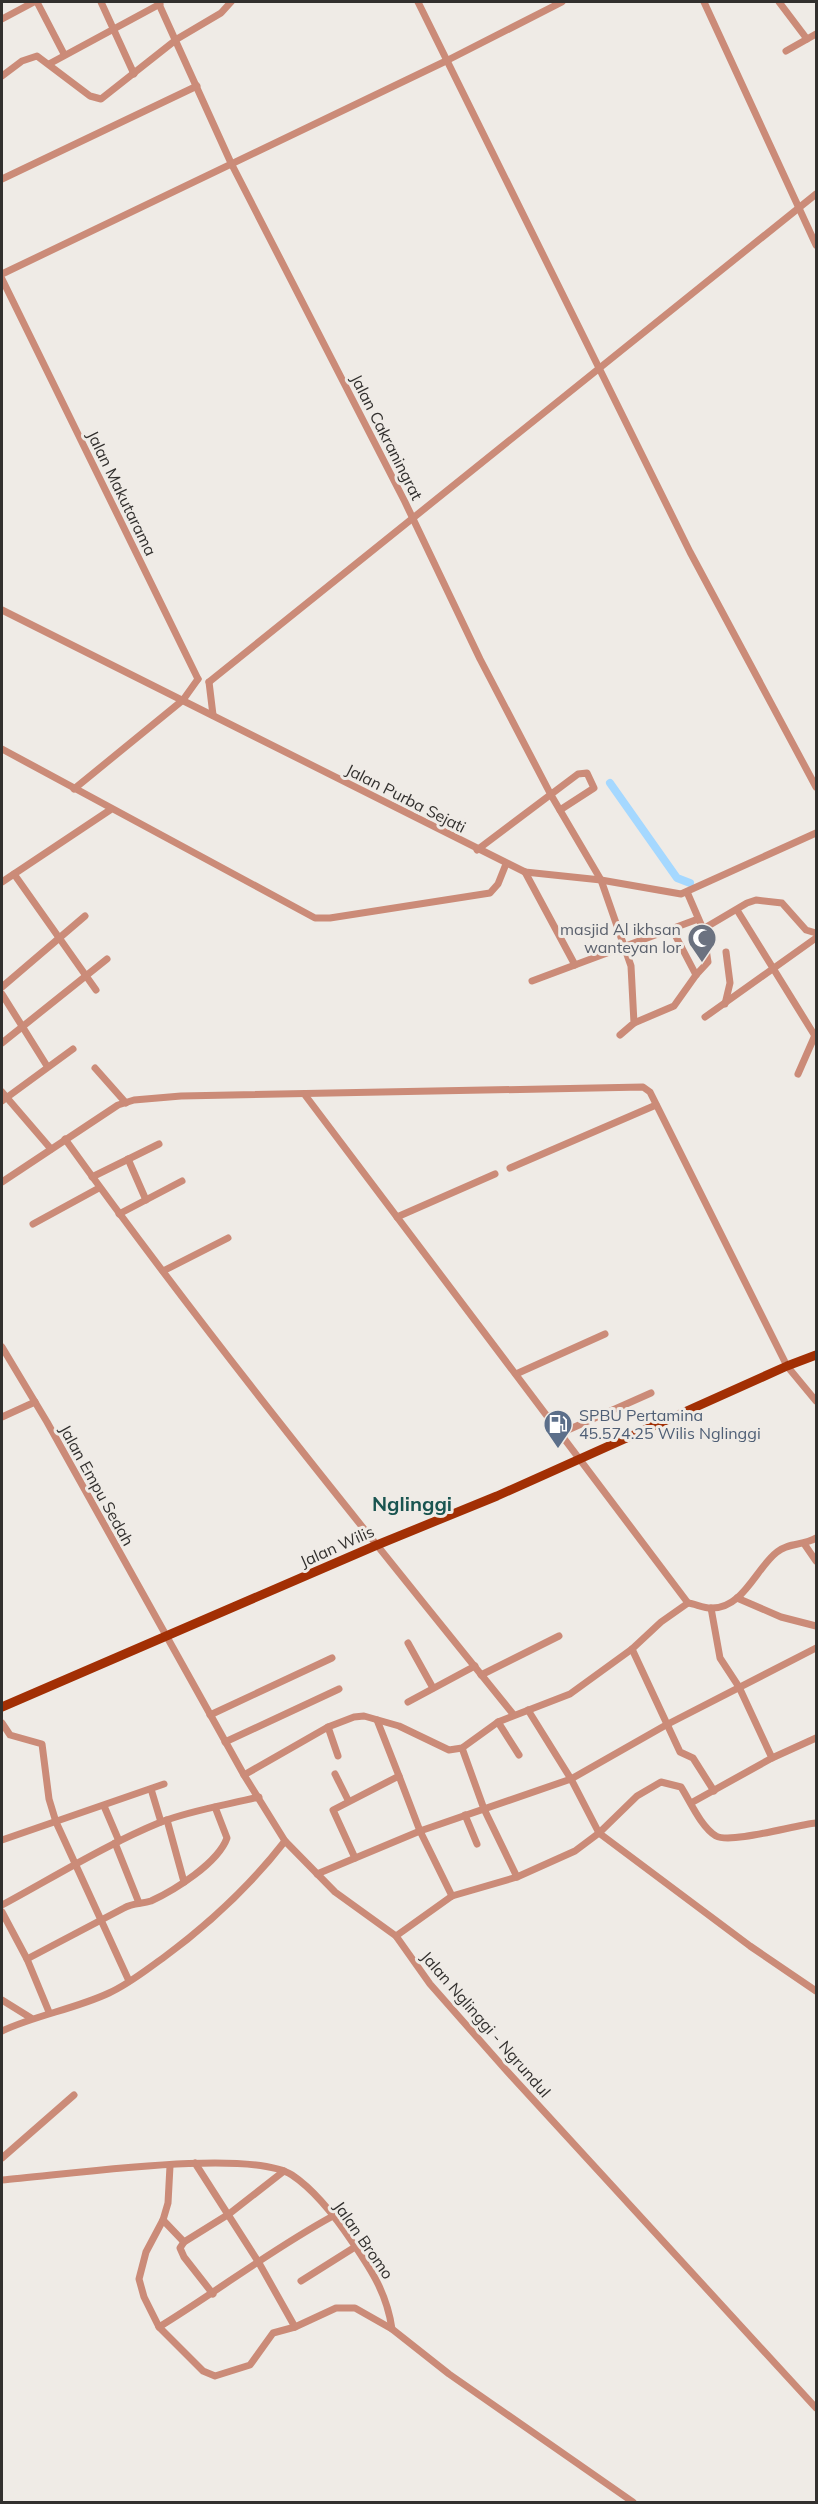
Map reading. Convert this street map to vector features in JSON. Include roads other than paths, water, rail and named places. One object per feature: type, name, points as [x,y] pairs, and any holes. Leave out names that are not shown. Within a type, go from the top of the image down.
[{"type":"main road","name":"Jalan Wilis","points":[[2,1707],[816,1355]]},
{"type":"street","points":[[2,19],[35,2],[64,54]]},
{"type":"street","points":[[101,2],[134,74]]},
{"type":"street","points":[[2,76],[32,56],[49,64],[96,99],[101,99],[177,39],[221,13],[231,2]]},
{"type":"street","points":[[418,2],[690,552],[816,787]]},
{"type":"street","points":[[2,274],[446,61],[562,2]]},
{"type":"street","points":[[704,2],[816,245]]},
{"type":"street","points":[[779,2],[807,39]]},
{"type":"street","points":[[49,64],[159,3]]},
{"type":"street","name":"Jalan Cakraningrat","points":[[159,3],[231,163],[412,516],[480,659],[551,795],[601,880],[625,945],[634,981],[634,1023]]},
{"type":"street","points":[[786,51],[816,34]]},
{"type":"street","points":[[2,179],[197,86]]},
{"type":"street","points":[[209,682],[354,567],[412,516],[599,371],[681,300],[816,194]]},
{"type":"street","name":"Jalan Makutarama","points":[[2,279],[198,679]]},
{"type":"street","name":"Jalan Purba Sejati","points":[[2,610],[477,850],[525,872],[601,880],[681,894],[816,833]]},
{"type":"street","points":[[74,789],[183,700],[198,679],[209,682]]},
{"type":"street","points":[[209,682],[213,715]]},
{"type":"street","points":[[2,749],[110,810],[310,916],[322,919],[490,893],[498,884],[506,864]]},
{"type":"street","points":[[477,850],[582,771],[594,783],[593,789],[560,810]]},
{"type":"street","points":[[2,882],[110,810]]},
{"type":"street","points":[[525,872],[575,965]]},
{"type":"street","points":[[14,874],[96,990]]},
{"type":"street","points":[[620,1035],[634,1023],[674,1006],[708,962],[703,929],[687,892]]},
{"type":"street","points":[[703,929],[756,900],[782,903],[806,930],[816,933]]},
{"type":"street","points":[[737,909],[816,1034],[798,1074]]},
{"type":"street","points":[[2,987],[85,916]]},
{"type":"street","points":[[532,981],[698,919]]},
{"type":"street","points":[[672,929],[696,975]]},
{"type":"street","points":[[705,1017],[816,938]]},
{"type":"street","points":[[724,1004],[730,983],[726,952]]},
{"type":"street","points":[[2,1042],[107,959]]},
{"type":"street","points":[[2,994],[47,1066]]},
{"type":"street","points":[[51,1149],[3,1096],[73,1049]]},
{"type":"street","points":[[94,1068],[126,1103]]},
{"type":"street","points":[[2,1182],[99,1116],[126,1103],[181,1096],[643,1087],[650,1092],[787,1366],[816,1401]]},
{"type":"street","points":[[305,1095],[688,1603],[711,1608],[737,1598],[778,1551],[794,1545],[805,1545],[816,1538]]},
{"type":"street","points":[[510,1168],[656,1105]]},
{"type":"street","points":[[65,1139],[99,1188],[376,1545],[513,1714]]},
{"type":"street","points":[[92,1177],[159,1144]]},
{"type":"street","points":[[128,1159],[146,1200]]},
{"type":"street","points":[[397,1217],[495,1174]]},
{"type":"street","points":[[119,1214],[183,1181]]},
{"type":"street","points":[[33,1224],[99,1188]]},
{"type":"street","points":[[163,1271],[228,1238]]},
{"type":"street","points":[[516,1374],[605,1334]]},
{"type":"street","name":"Jalan Empu Sedah","points":[[2,1347],[36,1402],[166,1638]]},
{"type":"street","points":[[561,1433],[651,1393]]},
{"type":"street","points":[[2,1417],[36,1402]]},
{"type":"street","points":[[805,1545],[816,1562]]},
{"type":"street","points":[[737,1598],[781,1617],[816,1626]]},
{"type":"street","points":[[244,1775],[328,1727],[354,1717],[399,1726],[449,1750],[462,1748],[513,1714],[554,1702],[570,1694],[632,1649],[661,1622],[688,1603]]},
{"type":"street","points":[[711,1608],[720,1658],[739,1687],[772,1758]]},
{"type":"street","points":[[481,1675],[560,1636]]},
{"type":"street","name":"Jalan Nglinggi - Ngrundul","points":[[166,1638],[244,1775],[285,1841],[335,1893],[396,1936],[430,1984],[816,2408]]},
{"type":"street","points":[[408,1643],[433,1688]]},
{"type":"street","points":[[317,1874],[465,1815],[571,1779],[666,1725],[816,1648]]},
{"type":"street","points":[[632,1649],[680,1752],[693,1758],[714,1791]]},
{"type":"street","points":[[210,1715],[332,1658]]},
{"type":"street","points":[[408,1702],[474,1666]]},
{"type":"street","points":[[225,1742],[339,1689]]},
{"type":"street","points":[[528,1710],[571,1779],[599,1833],[750,1946],[816,1991]]},
{"type":"street","points":[[377,1720],[420,1832],[452,1896]]},
{"type":"street","points":[[498,1722],[519,1755]]},
{"type":"street","points":[[2,1723],[10,1735],[42,1744],[49,1798],[56,1822],[129,1981]]},
{"type":"street","points":[[328,1727],[338,1756]]},
{"type":"street","points":[[691,1803],[772,1758],[816,1737]]},
{"type":"street","points":[[462,1748],[484,1809],[517,1877]]},
{"type":"street","points":[[335,1774],[348,1800]]},
{"type":"street","points":[[356,1858],[333,1813],[334,1808],[399,1776]]},
{"type":"street","points":[[396,1936],[452,1896],[517,1877],[575,1851],[599,1833],[637,1796],[661,1782],[681,1787],[708,1829],[724,1839],[816,1822]]},
{"type":"street","points":[[2,1840],[164,1784]]},
{"type":"street","points":[[151,1789],[184,1882]]},
{"type":"street","points":[[2,1905],[117,1842],[164,1821],[259,1797]]},
{"type":"street","points":[[104,1806],[139,1903]]},
{"type":"street","points":[[27,1959],[100,1921],[139,1903],[154,1899],[184,1882],[225,1845],[227,1838],[215,1807]]},
{"type":"street","points":[[465,1815],[477,1844]]},
{"type":"street","points":[[2,2031],[31,2018],[98,1998],[129,1981],[190,1937],[231,1901],[259,1874],[285,1841]]},
{"type":"street","points":[[2,1912],[27,1959],[49,2012]]},
{"type":"street","points":[[2,2000],[31,2018]]},
{"type":"street","points":[[2,2158],[74,2095]]},
{"type":"street","points":[[195,2163],[259,2263],[294,2327]]},
{"type":"street","name":"Jalan Bromo","points":[[2,2180],[195,2163],[258,2165],[284,2171],[302,2184],[333,2216],[356,2247],[382,2287],[388,2304],[392,2329]]},
{"type":"street","points":[[170,2166],[168,2203],[164,2220],[146,2252],[139,2279],[144,2297],[159,2327],[196,2366],[215,2376],[250,2365],[273,2333],[294,2327],[336,2308],[348,2307],[367,2313],[392,2329],[449,2374],[633,2502]]},
{"type":"street","points":[[213,2294],[180,2252],[184,2242],[229,2214],[284,2171]]},
{"type":"street","points":[[159,2327],[213,2294],[288,2241],[333,2216]]},
{"type":"street","points":[[164,2220],[184,2242]]},
{"type":"street","points":[[301,2281],[356,2247]]},
{"type":"waterway","points":[[610,783],[677,878],[690,883]]},
{"type":"place","name":"masjid Al ikhsan wanteyan lor","points":[[702,964]]},
{"type":"place","name":"SPBU Pertamina 45.574.25 Wilis Nglinggi","points":[[558,1450]]},
{"type":"district","name":"Nglinggi","points":[[412,1503]]}]
